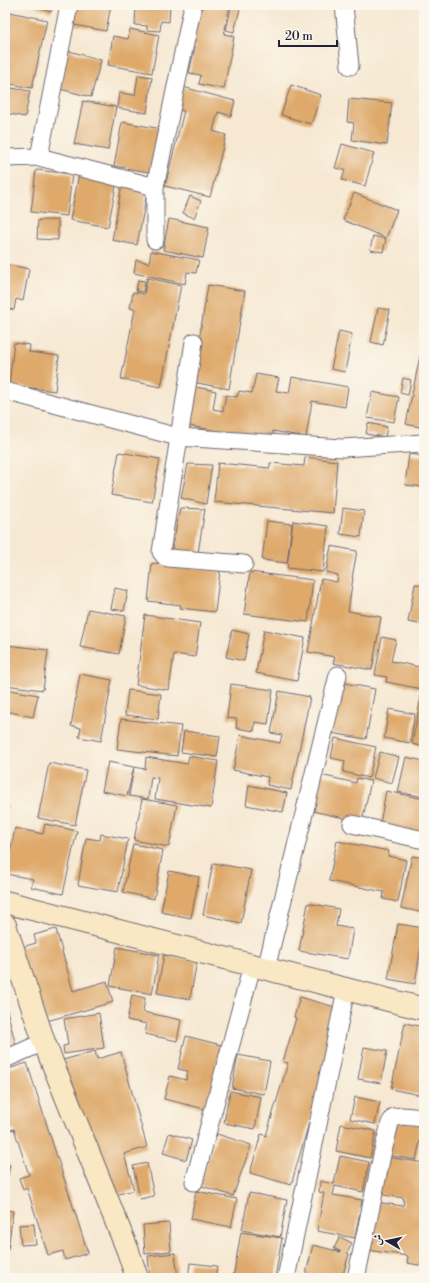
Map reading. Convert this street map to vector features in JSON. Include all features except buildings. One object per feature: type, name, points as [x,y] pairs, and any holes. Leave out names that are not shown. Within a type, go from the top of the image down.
[{"type":"street","points":[[39,157],[69,5]]},
{"type":"street","points":[[155,240],[155,187],[193,5]]},
{"type":"street","points":[[344,5],[350,66]]},
{"type":"street","points":[[5,158],[39,157],[155,187]]},
{"type":"street","points":[[194,342],[161,549],[162,555],[168,558],[244,564]]},
{"type":"street","points":[[5,391],[178,437],[342,448],[424,443]]},
{"type":"street","points":[[194,1182],[259,967],[338,675]]},
{"type":"street","points":[[352,824],[424,840]]},
{"type":"street","points":[[5,902],[424,1009]]},
{"type":"street","points":[[5,925],[44,1042],[128,1251],[137,1278]]},
{"type":"street","points":[[286,1278],[346,990]]},
{"type":"street","points":[[5,1059],[44,1042]]},
{"type":"street","points":[[356,1278],[390,1123],[394,1117],[402,1116],[424,1118]]}]
